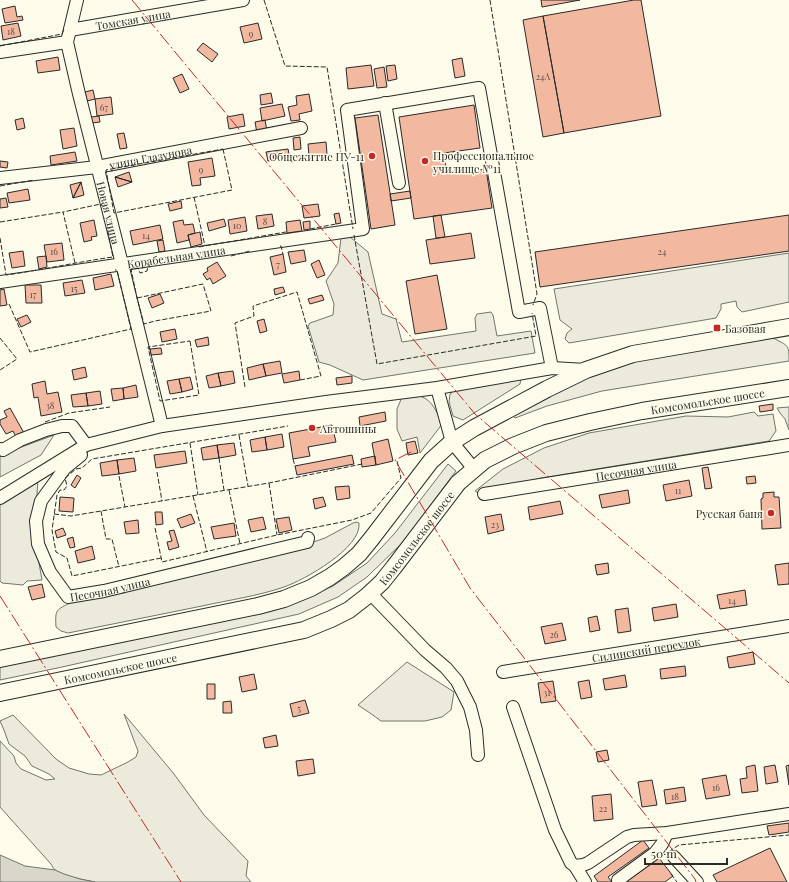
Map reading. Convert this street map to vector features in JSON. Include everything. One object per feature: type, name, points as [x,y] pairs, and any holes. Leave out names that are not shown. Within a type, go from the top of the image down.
[{"type":"main road","points":[[0,659],[258,606],[284,599],[311,588],[330,577],[359,554],[431,461],[452,442],[474,428],[586,370],[633,354],[789,327]]},
{"type":"main road","name":"Комсомольское шоссе","points":[[0,693],[40,686],[304,630],[349,610],[370,593],[382,582],[394,567],[458,483],[485,460],[513,446],[546,433],[642,411],[789,388]]},
{"type":"street","name":"Новая улица","points":[[77,0],[67,42],[162,426]]},
{"type":"street","name":"Томская улица","points":[[70,30],[243,0]]},
{"type":"street","points":[[0,52],[67,42]]},
{"type":"street","points":[[399,183],[386,103],[479,88],[519,312],[540,308],[552,368]]},
{"type":"street","name":"Корабельная улица","points":[[0,282],[363,229],[347,110],[386,103]]},
{"type":"street","name":"улица Глазунова","points":[[0,178],[97,167],[300,128]]},
{"type":"street","points":[[0,498],[86,445],[162,426],[326,402],[437,388],[552,368],[586,370]]},
{"type":"street","points":[[437,388],[452,442],[474,469]]},
{"type":"street","points":[[0,449],[3,450],[20,440],[62,426],[72,426],[86,445]]},
{"type":"street","name":"Песочная улица","points":[[99,441],[65,468],[41,502],[36,521],[38,544],[50,572],[68,597],[104,591],[307,542],[308,538]]},
{"type":"street","name":"Песочная улица","points":[[484,494],[789,445]]},
{"type":"street","points":[[370,593],[426,650],[446,668],[457,681],[470,707],[476,730],[478,755]]},
{"type":"street","name":"Силинский переулок","points":[[503,672],[789,626]]},
{"type":"street","points":[[513,707],[555,830],[571,863],[575,866],[585,882]]},
{"type":"street","points":[[575,866],[588,863],[627,837],[634,835],[667,833],[789,814]]},
{"type":"street","points":[[620,882],[618,880],[655,853],[662,844],[667,833]]},
{"type":"street","points":[[674,857],[697,882]]},
{"type":"shaded area","points":[[350,237],[368,252],[382,314],[396,319],[402,342],[476,331],[475,318],[477,314],[491,312],[493,315],[497,336],[531,331],[535,353],[363,380],[330,365],[319,362],[308,326],[310,323],[333,315],[334,304],[326,281],[338,263],[341,238]]},
{"type":"shaded area","points":[[789,253],[789,302],[742,312],[737,307],[736,301],[721,304],[721,309],[716,318],[569,343],[565,339],[567,333],[572,329],[560,320],[554,289]]},
{"type":"shaded area","points":[[773,338],[787,346],[789,351],[789,361],[602,391],[547,406],[515,418],[512,415],[573,382],[636,358]]},
{"type":"shaded area","points":[[521,378],[520,384],[463,420],[453,416],[449,402],[450,394],[456,389]]},
{"type":"shaded area","points":[[414,395],[425,398],[429,401],[443,423],[420,453],[417,437],[402,441],[397,429],[397,409],[402,397]]},
{"type":"shaded area","points":[[789,407],[789,430],[785,419],[777,408]]},
{"type":"shaded area","points":[[754,412],[758,416],[773,414],[776,431],[769,441],[541,478],[478,493],[475,491],[503,469],[544,448],[589,433],[686,416],[728,417]]},
{"type":"shaded area","points":[[54,435],[41,455],[0,477],[0,455]]},
{"type":"shaded area","points":[[448,464],[456,471],[403,542],[367,577],[338,597],[299,614],[0,680],[0,666],[259,612],[297,602],[333,586],[367,563],[395,533]]},
{"type":"shaded area","points":[[38,480],[34,535],[42,580],[27,581],[23,585],[2,583],[0,581],[0,493]]},
{"type":"shaded area","points":[[357,522],[359,523],[357,533],[351,543],[342,552],[330,562],[305,578],[284,587],[243,598],[68,633],[61,631],[56,627],[56,613],[72,602],[293,549],[325,538]]},
{"type":"shaded area","points":[[407,662],[454,692],[451,710],[442,717],[425,721],[381,721],[358,705]]},
{"type":"shaded area","points":[[124,714],[174,774],[204,815],[248,861],[246,876],[251,882],[95,882],[67,876],[54,869],[0,807],[0,741],[14,756],[16,763],[21,769],[46,780],[55,779],[49,774],[32,766],[25,756],[9,744],[0,721],[13,715],[56,759],[69,768],[89,774],[101,775],[136,757],[138,751]]},
{"type":"shaded area","points":[[0,855],[25,866],[55,870],[80,879],[95,882],[0,882]]},
{"type":"building","points":[[541,0],[580,0],[542,7]]},
{"type":"building","points":[[641,0],[661,116],[564,133],[543,16]]},
{"type":"building","points":[[15,6],[17,17],[22,16],[23,20],[5,23],[2,9]]},
{"type":"building","points":[[543,16],[564,133],[543,137],[523,20]]},
{"type":"building","points":[[18,23],[21,36],[3,40],[1,26]]},
{"type":"building","points":[[258,23],[262,39],[244,43],[240,27]]},
{"type":"building","points":[[203,43],[218,54],[212,62],[197,50]]},
{"type":"building","points":[[58,57],[60,70],[38,73],[36,61]]},
{"type":"building","points":[[462,58],[465,76],[455,78],[452,60]]},
{"type":"building","points":[[371,65],[374,86],[348,89],[346,68]]},
{"type":"building","points":[[395,65],[397,79],[388,81],[386,66]]},
{"type":"building","points":[[384,67],[387,87],[377,88],[374,69]]},
{"type":"building","points":[[182,74],[189,89],[180,93],[173,78]]},
{"type":"building","points":[[93,90],[95,99],[87,101],[85,92]]},
{"type":"building","points":[[271,93],[273,103],[261,105],[260,95]]},
{"type":"building","points":[[309,94],[312,111],[299,114],[300,120],[291,121],[288,107],[297,105],[296,96]]},
{"type":"building","points":[[111,97],[113,114],[97,116],[95,99]]},
{"type":"building","points":[[282,104],[285,116],[262,121],[260,108]]},
{"type":"building","name":"Профессиональное училище №11","points":[[474,105],[480,148],[444,153],[447,174],[486,169],[492,208],[414,219],[399,117]]},
{"type":"building","points":[[243,114],[245,126],[229,129],[227,117]]},
{"type":"building","name":"Общежитие ПУ-11","points":[[378,115],[395,225],[371,229],[355,118]]},
{"type":"building","points":[[99,116],[100,122],[92,123],[91,117]]},
{"type":"building","points":[[23,118],[25,128],[17,130],[15,120]]},
{"type":"building","points":[[265,120],[267,131],[257,133],[255,122]]},
{"type":"building","points":[[74,128],[77,146],[63,149],[60,130]]},
{"type":"building","points":[[124,133],[127,148],[120,149],[117,134]]},
{"type":"building","points":[[300,137],[301,149],[294,150],[293,138]]},
{"type":"building","points":[[326,142],[327,154],[309,156],[308,144]]},
{"type":"building","points":[[288,149],[290,158],[274,160],[273,151]]},
{"type":"building","points":[[273,151],[274,160],[268,161],[266,152]]},
{"type":"building","points":[[75,152],[77,161],[51,165],[50,156]]},
{"type":"building","points":[[212,158],[215,176],[200,178],[201,185],[192,186],[188,162]]},
{"type":"building","points":[[0,161],[8,162],[7,168],[0,167]]},
{"type":"building","points":[[129,172],[132,182],[115,177]]},
{"type":"building","points":[[115,177],[132,182],[118,187]]},
{"type":"building","points":[[81,182],[73,198],[70,185]]},
{"type":"building","points":[[81,182],[84,195],[73,198]]},
{"type":"building","points":[[28,189],[30,200],[9,203],[7,193]]},
{"type":"building","points":[[410,191],[411,198],[391,201],[390,194]]},
{"type":"building","points":[[6,198],[8,207],[0,208],[0,199]]},
{"type":"building","points":[[181,201],[182,208],[170,211],[168,204]]},
{"type":"building","points":[[318,204],[320,216],[304,218],[302,206]]},
{"type":"building","points":[[339,213],[341,223],[336,224],[334,214]]},
{"type":"building","points":[[272,214],[274,226],[258,229],[256,216]]},
{"type":"building","points":[[441,215],[445,237],[436,238],[433,216]]},
{"type":"building","points":[[789,215],[789,251],[540,287],[535,252]]},
{"type":"building","points":[[245,217],[247,231],[230,234],[228,220]]},
{"type":"building","points":[[224,219],[226,226],[209,231],[207,223]]},
{"type":"building","points":[[94,220],[97,236],[91,237],[92,240],[84,242],[80,223]]},
{"type":"building","points":[[183,220],[184,225],[193,224],[195,233],[188,235],[189,240],[177,243],[173,222]]},
{"type":"building","points":[[300,220],[302,231],[287,233],[286,222]]},
{"type":"building","points":[[310,221],[310,229],[304,230],[303,222]]},
{"type":"building","points":[[160,225],[163,239],[133,245],[130,231]]},
{"type":"building","points":[[200,232],[202,244],[191,247],[188,235]]},
{"type":"building","points":[[471,233],[475,258],[430,264],[426,240]]},
{"type":"building","points":[[163,240],[165,251],[159,252],[157,241]]},
{"type":"building","points":[[62,243],[64,260],[47,262],[44,245]]},
{"type":"building","points":[[304,250],[306,261],[291,264],[288,252]]},
{"type":"building","points":[[23,251],[25,266],[12,268],[9,253]]},
{"type":"building","points":[[283,254],[286,272],[274,275],[270,257]]},
{"type":"building","points":[[46,256],[47,267],[39,269],[37,257]]},
{"type":"building","points":[[319,260],[325,275],[317,278],[311,264]]},
{"type":"building","points":[[217,262],[226,276],[213,284],[210,278],[207,280],[203,274],[208,271],[207,268]]},
{"type":"building","points":[[111,274],[114,286],[95,290],[93,278]]},
{"type":"building","points":[[437,275],[447,329],[415,334],[406,281]]},
{"type":"building","points":[[82,280],[85,293],[65,296],[63,283]]},
{"type":"building","points":[[25,285],[41,285],[42,303],[26,303]]},
{"type":"building","points":[[283,287],[285,292],[275,295],[274,289]]},
{"type":"building","points":[[4,289],[7,305],[0,306],[0,290]]},
{"type":"building","points":[[160,294],[164,303],[152,308],[148,298]]},
{"type":"building","points":[[322,295],[324,300],[310,304],[308,299]]},
{"type":"building","points":[[27,315],[31,322],[21,327],[17,319]]},
{"type":"building","points":[[264,319],[267,331],[260,333],[257,321]]},
{"type":"building","points":[[175,329],[177,339],[162,342],[160,332]]},
{"type":"building","points":[[208,337],[209,345],[197,347],[195,340]]},
{"type":"building","points":[[161,348],[162,354],[151,355],[150,349]]},
{"type":"building","points":[[280,361],[282,373],[266,376],[263,364]]},
{"type":"building","points":[[263,364],[266,376],[249,380],[247,368]]},
{"type":"building","points":[[85,367],[87,377],[74,380],[72,370]]},
{"type":"building","points":[[233,371],[235,383],[221,386],[218,373]]},
{"type":"building","points":[[299,371],[300,380],[284,383],[282,374]]},
{"type":"building","points":[[218,373],[221,386],[209,388],[206,376]]},
{"type":"building","points":[[352,376],[352,383],[337,385],[336,378]]},
{"type":"building","points":[[190,377],[193,389],[182,392],[179,379]]},
{"type":"building","points":[[179,379],[182,392],[170,394],[167,381]]},
{"type":"building","points":[[45,381],[47,394],[58,392],[62,412],[41,416],[38,397],[34,398],[32,384]]},
{"type":"building","points":[[136,385],[138,397],[124,399],[123,388]]},
{"type":"building","points":[[123,388],[124,399],[113,401],[111,389]]},
{"type":"building","points":[[100,391],[102,404],[88,406],[86,393]]},
{"type":"building","points":[[86,393],[88,406],[73,407],[71,395]]},
{"type":"building","points":[[773,404],[773,410],[760,412],[759,406]]},
{"type":"building","points":[[10,408],[24,433],[16,437],[13,431],[6,434],[0,424],[0,420],[7,417],[4,411]]},
{"type":"building","points":[[385,412],[386,421],[360,426],[359,417]]},
{"type":"building","points":[[332,425],[336,442],[308,447],[310,456],[293,459],[289,433]]},
{"type":"building","points":[[282,434],[284,447],[267,450],[265,437]]},
{"type":"building","points":[[265,437],[267,450],[252,452],[250,440]]},
{"type":"building","points":[[388,439],[393,461],[376,465],[372,443]]},
{"type":"building","points":[[415,441],[418,453],[408,455],[406,443]]},
{"type":"building","points":[[234,443],[236,455],[219,458],[217,445]]},
{"type":"building","points":[[217,445],[219,458],[203,460],[201,448]]},
{"type":"building","points":[[185,451],[187,463],[156,468],[154,455]]},
{"type":"building","points":[[352,455],[354,464],[297,475],[295,466]]},
{"type":"building","points":[[375,456],[376,465],[362,467],[361,459]]},
{"type":"building","points":[[134,458],[136,471],[119,474],[117,460]]},
{"type":"building","points":[[117,460],[119,474],[102,476],[100,463]]},
{"type":"building","points":[[708,467],[712,488],[705,489],[702,468]]},
{"type":"building","points":[[77,475],[81,478],[75,488],[71,485]]},
{"type":"building","points":[[755,476],[756,483],[747,484],[746,477]]},
{"type":"building","points":[[689,480],[692,496],[666,501],[663,485]]},
{"type":"building","points":[[349,486],[350,498],[337,500],[335,487]]},
{"type":"building","points":[[628,490],[630,503],[602,508],[599,495]]},
{"type":"building","name":"Русская баня","points":[[774,492],[774,497],[779,497],[781,528],[762,529],[761,499],[763,498],[763,493]]},
{"type":"building","points":[[60,497],[74,498],[73,512],[59,511]]},
{"type":"building","points":[[323,497],[326,506],[315,509],[313,499]]},
{"type":"building","points":[[560,501],[563,514],[530,520],[528,507]]},
{"type":"building","points":[[155,512],[162,512],[163,524],[156,525]]},
{"type":"building","points":[[191,514],[195,523],[181,528],[177,519]]},
{"type":"building","points":[[501,514],[504,530],[488,534],[485,517]]},
{"type":"building","points":[[263,517],[266,529],[251,532],[248,520]]},
{"type":"building","points":[[289,517],[292,530],[279,533],[276,519]]},
{"type":"building","points":[[138,520],[139,533],[126,534],[124,522]]},
{"type":"building","points":[[234,523],[236,536],[214,539],[211,527]]},
{"type":"building","points":[[63,528],[66,535],[57,538],[55,531]]},
{"type":"building","points":[[174,530],[179,547],[169,550],[167,542],[172,541],[169,531]]},
{"type":"building","points":[[73,537],[75,547],[70,548],[67,539]]},
{"type":"building","points":[[92,546],[95,559],[78,563],[75,551]]},
{"type":"building","points":[[608,563],[609,573],[597,575],[595,565]]},
{"type":"building","points":[[789,563],[789,584],[778,585],[775,565]]},
{"type":"building","points":[[42,584],[45,597],[32,600],[28,587]]},
{"type":"building","points":[[745,590],[747,605],[720,609],[717,595]]},
{"type":"building","points":[[676,604],[678,617],[654,621],[652,608]]},
{"type":"building","points":[[628,608],[631,631],[618,633],[615,610]]},
{"type":"building","points":[[597,616],[600,630],[590,632],[588,618]]},
{"type":"building","points":[[562,623],[566,640],[545,644],[541,627]]},
{"type":"building","points":[[753,652],[755,664],[729,668],[727,657]]},
{"type":"building","points":[[685,666],[686,676],[661,679],[660,669]]},
{"type":"building","points":[[254,674],[257,689],[242,692],[239,677]]},
{"type":"building","points":[[625,675],[627,687],[605,690],[603,679]]},
{"type":"building","points":[[589,680],[592,697],[581,699],[578,682]]},
{"type":"building","points":[[553,681],[556,701],[541,703],[538,683]]},
{"type":"building","points":[[207,684],[215,684],[215,699],[207,699]]},
{"type":"building","points":[[305,700],[309,713],[293,717],[290,704]]},
{"type":"building","points":[[231,701],[232,713],[223,713],[223,702]]},
{"type":"building","points":[[276,735],[278,746],[265,748],[263,738]]},
{"type":"building","points":[[607,750],[609,760],[598,762],[596,752]]},
{"type":"building","points":[[313,759],[315,773],[298,776],[296,761]]},
{"type":"building","points":[[755,765],[758,791],[742,793],[740,779],[747,778],[746,767]]},
{"type":"building","points":[[775,765],[778,782],[766,784],[764,767]]},
{"type":"building","points":[[789,765],[789,785],[786,766]]},
{"type":"building","points":[[726,775],[730,795],[706,799],[702,779]]},
{"type":"building","points":[[652,780],[657,805],[642,807],[638,782]]},
{"type":"building","points":[[684,787],[686,801],[666,804],[664,790]]},
{"type":"building","points":[[611,794],[613,819],[594,821],[592,796]]},
{"type":"building","points":[[789,823],[789,832],[769,835],[767,826]]},
{"type":"building","points":[[643,840],[649,848],[608,877],[612,882],[598,882],[594,876]]},
{"type":"building","points":[[770,848],[787,882],[717,882],[713,875]]},
{"type":"building","points":[[659,858],[673,876],[665,882],[626,882]]},
{"type":"fence","points":[[264,0],[285,66],[327,67],[353,229]]},
{"type":"fence","points":[[490,0],[537,294],[533,305]]},
{"type":"fence","points":[[0,46],[62,34],[64,29]]},
{"type":"fence","points":[[223,149],[232,190],[114,213],[106,170],[223,149]]},
{"type":"fence","points":[[0,186],[34,180]]},
{"type":"fence","points":[[194,197],[205,246]]},
{"type":"fence","points":[[75,263],[63,212],[101,204],[102,206]]},
{"type":"fence","points":[[0,222],[63,212]]},
{"type":"fence","points":[[310,229],[336,224]]},
{"type":"fence","points":[[0,238],[6,275],[113,257],[107,227]]},
{"type":"fence","points":[[199,247],[286,232]]},
{"type":"fence","points":[[354,235],[377,364],[536,336],[532,313]]},
{"type":"fence","points":[[280,246],[283,254]]},
{"type":"fence","points":[[231,256],[250,251]]},
{"type":"fence","points":[[137,298],[203,284],[211,311],[144,324],[137,298],[131,269],[138,268],[140,273],[147,271],[148,266],[150,266]]},
{"type":"fence","points":[[9,304],[30,352],[131,329],[117,270],[115,270]]},
{"type":"fence","points":[[245,387],[235,323],[254,316],[253,306],[297,292],[321,376],[300,380]]},
{"type":"fence","points":[[0,338],[17,359],[0,370]]},
{"type":"fence","points":[[190,341],[199,395],[160,401],[148,347],[190,341]]},
{"type":"fence","points":[[45,422],[69,413],[110,407]]},
{"type":"fence","points":[[161,558],[72,576],[67,558],[56,552],[52,530],[57,495],[60,490],[64,490],[67,486],[65,478],[76,469],[82,468],[92,459],[288,426]]},
{"type":"fence","points":[[239,435],[248,486]]},
{"type":"fence","points":[[190,443],[198,495]]},
{"type":"fence","points":[[219,458],[224,490]]},
{"type":"fence","points":[[293,459],[295,466]]},
{"type":"fence","points":[[155,528],[162,562],[277,535],[352,520],[371,513],[401,478],[397,461]]},
{"type":"fence","points":[[54,514],[71,516],[269,483],[362,464]]},
{"type":"fence","points":[[157,472],[162,501]]},
{"type":"fence","points":[[119,476],[125,507]]},
{"type":"fence","points":[[269,483],[277,535]]},
{"type":"fence","points":[[229,490],[240,544]]},
{"type":"fence","points":[[193,496],[207,552]]},
{"type":"fence","points":[[101,511],[106,539],[112,539],[119,567]]},
{"type":"fence","points":[[661,859],[659,858],[679,845],[789,835]]},
{"type":"fence","points":[[671,874],[677,882]]},
{"type":"power","points":[[132,0],[475,414],[789,683]]},
{"type":"power","points":[[411,452],[395,460],[470,588],[696,882]]},
{"type":"power","points":[[0,596],[181,882]]},
{"type":"place","name":"Общежитие ПУ-11","points":[[372,156]]},
{"type":"place","name":"Профессиональное училище №11","points":[[425,161]]},
{"type":"place","name":"Базовая","points":[[717,328]]},
{"type":"place","name":"Автошины","points":[[312,428]]},
{"type":"place","name":"Русская баня","points":[[771,513]]}]
